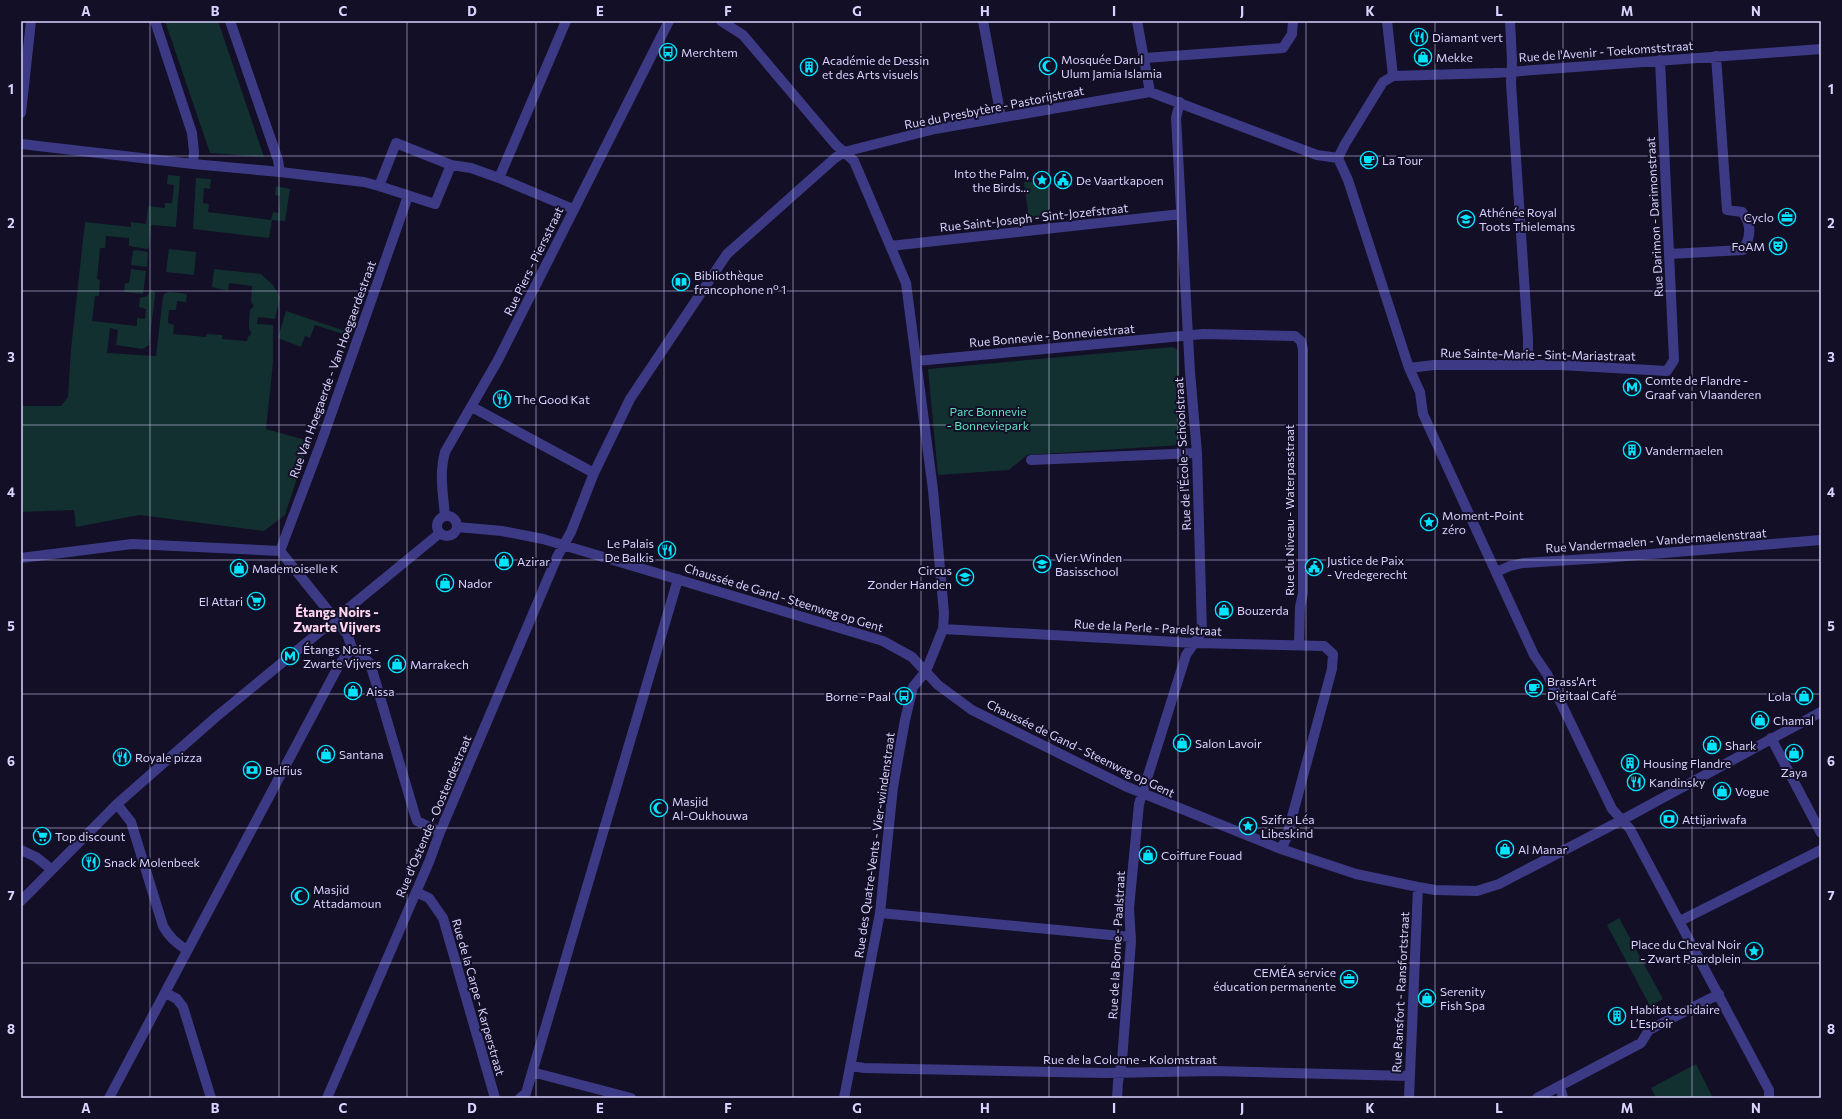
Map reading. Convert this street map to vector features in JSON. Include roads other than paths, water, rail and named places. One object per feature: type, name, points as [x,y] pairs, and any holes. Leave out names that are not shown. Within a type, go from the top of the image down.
[{"type":"street","points":[[21,113],[31,21]]},
{"type":"street","points":[[155,21],[192,133],[194,152],[193,164]]},
{"type":"street","points":[[230,21],[278,160],[280,172]]},
{"type":"street","points":[[499,178],[566,21]]},
{"type":"street","name":"Rue Piers - Piersstraat","points":[[445,516],[441,466],[445,452],[498,360],[669,21]]},
{"type":"street","points":[[721,21],[743,36],[844,152],[854,161],[906,283],[933,490],[944,613],[943,629]]},
{"type":"street","points":[[983,21],[1001,118]]},
{"type":"street","points":[[1137,21],[1150,92],[1180,102],[1317,155],[1338,158]]},
{"type":"street","points":[[1144,58],[1282,48],[1292,34],[1293,21]]},
{"type":"street","points":[[1338,158],[1345,144],[1384,82],[1394,76],[1387,21]]},
{"type":"street","points":[[1510,21],[1512,61],[1511,72],[1528,339],[1528,365]]},
{"type":"street","name":"Rue de l'Avenir - Toekomststraat","points":[[1394,76],[1511,72],[1821,49]]},
{"type":"street","points":[[1669,254],[1742,250],[1749,240],[1748,219],[1742,212],[1727,210],[1716,56]]},
{"type":"street","name":"Rue Darimon - Darimonstraat","points":[[1660,60],[1674,360],[1667,371]]},
{"type":"street","name":"Rue du Presbytère - Pastorijstraat","points":[[844,152],[935,130],[1150,92]]},
{"type":"street","name":"Rue de l'École - Schoolstraat","points":[[1141,793],[1186,655],[1202,632],[1197,453],[1176,118],[1180,102]]},
{"type":"street","points":[[379,186],[396,143],[450,165],[471,168],[499,178],[573,209]]},
{"type":"street","points":[[21,144],[364,182],[435,204],[450,165]]},
{"type":"street","name":"Rue d'Ostende - Oostendestraat","points":[[327,1098],[416,892],[557,557],[571,532],[594,473],[630,399],[727,254],[835,158],[844,152]]},
{"type":"street","points":[[1338,158],[1348,180],[1409,368],[1420,392],[1424,414],[1534,655],[1547,674],[1612,809],[1630,829],[1719,994],[1769,1090],[1769,1098]]},
{"type":"street","name":"Rue Van Hoegaerde - Van Hoegaerdestraat","points":[[280,551],[322,440],[408,196]]},
{"type":"street","name":"Rue Saint-Joseph - Sint-Jozefstraat","points":[[890,246],[1181,214]]},
{"type":"street","name":"Rue Bonnevie - Bonneviestraat","points":[[917,361],[1203,334],[1295,336],[1301,341],[1303,349],[1302,375]]},
{"type":"street","name":"Rue Sainte-Marie - Sint-Mariastraat","points":[[1409,368],[1434,365],[1560,365],[1667,371]]},
{"type":"street","name":"Rue du Niveau - Waterpasstraat","points":[[1299,644],[1300,607],[1303,593],[1302,375]]},
{"type":"street","points":[[472,407],[594,473]]},
{"type":"street","points":[[1031,460],[1197,453]]},
{"type":"street","points":[[451,516],[455,519],[457,527],[454,534],[443,535],[440,533],[438,523],[442,517],[451,516]]},
{"type":"street","name":"Chaussée de Gand - Steenweg op Gent","points":[[457,527],[502,531],[564,545],[883,641],[912,657],[938,685],[972,710],[1141,793],[1281,849],[1356,874],[1435,890],[1477,891],[1499,884],[1622,820],[1821,712]]},
{"type":"street","points":[[21,901],[117,804],[216,717],[440,533]]},
{"type":"street","name":"Rue Vandermaelen - Vandermaelenstraat","points":[[1496,572],[1523,562],[1603,558],[1821,540]]},
{"type":"street","points":[[21,558],[132,544],[280,551],[347,634],[352,648],[370,663],[417,821],[440,832]]},
{"type":"street","points":[[520,1098],[526,1093],[678,579]]},
{"type":"street","name":"Rue de la Perle - Parelstraat","points":[[943,629],[1194,643],[1299,644],[1324,646],[1329,649],[1333,654],[1332,669],[1286,839],[1281,849]]},
{"type":"street","name":"Rue des Quatre-Vents - Vier-windenstraat","points":[[844,1098],[880,913],[893,787],[905,720],[913,687],[926,671],[943,629]]},
{"type":"street","points":[[109,1098],[339,665],[352,648]]},
{"type":"street","points":[[1771,738],[1821,833]]},
{"type":"street","name":"Rue de la Borne - Paalstraat","points":[[1117,1098],[1122,1061],[1131,938],[1129,908],[1141,793]]},
{"type":"street","points":[[117,804],[131,822],[163,926],[168,935],[176,944],[187,950]]},
{"type":"street","points":[[21,850],[36,857],[51,869]]},
{"type":"street","points":[[1680,921],[1821,850]]},
{"type":"street","name":"Rue Ransfort - Ransfortstraat","points":[[1409,1098],[1418,887]]},
{"type":"street","name":"Rue de la Carpe - Karperstraat","points":[[416,892],[429,898],[443,918],[495,1098]]},
{"type":"street","points":[[880,913],[1131,938]]},
{"type":"street","points":[[166,993],[177,999],[183,1008],[211,1098]]},
{"type":"street","points":[[1537,1098],[1642,1043],[1649,1030],[1719,994]]},
{"type":"street","name":"Rue de la Colonne - Kolomstraat","points":[[851,1066],[872,1068],[1120,1072],[1216,1071],[1409,1076]]},
{"type":"street","points":[[532,1072],[631,1098]]},
{"type":"street","points":[[1560,1086],[1563,1098]]},
{"type":"place","name":"Diamant vert","points":[[1419,37]]},
{"type":"place","name":"Merchtem","points":[[668,52]]},
{"type":"place","name":"Mekke","points":[[1423,57]]},
{"type":"place","name":"Mosquée Darul Ulum Jamia Islamia","points":[[1048,66]]},
{"type":"place","name":"Académie de Dessin et des Arts visuels","points":[[809,67]]},
{"type":"place","name":"La Tour","points":[[1369,160]]},
{"type":"place","name":"Into the Palm, the Birds...","points":[[1042,180]]},
{"type":"place","name":"De Vaartkapoen","points":[[1063,180]]},
{"type":"place","name":"Cyclo","points":[[1787,217]]},
{"type":"place","name":"Athénée Royal Toots Thielemans","points":[[1466,219]]},
{"type":"place","name":"FoAM","points":[[1778,246]]},
{"type":"place","name":"Bibliothèque francophone n° 1","points":[[681,282]]},
{"type":"place","name":"Comte de Flandre - Graaf van Vlaanderen","points":[[1632,387]]},
{"type":"place","name":"The Good Kat","points":[[502,399]]},
{"type":"place","name":"Vandermaelen","points":[[1632,450]]},
{"type":"place","name":"Moment-Point zéro","points":[[1429,522]]},
{"type":"place","name":"Le Palais De Balkis","points":[[667,550]]},
{"type":"place","name":"Azirar","points":[[504,561]]},
{"type":"place","name":"Vier Winden Basisschool","points":[[1042,564]]},
{"type":"place","name":"Justice de Paix - Vredegerecht","points":[[1314,567]]},
{"type":"place","name":"Mademoiselle K","points":[[239,568]]},
{"type":"place","name":"Circus Zonder Handen","points":[[965,577]]},
{"type":"place","name":"Nador","points":[[445,583]]},
{"type":"place","name":"El Attari","points":[[256,601]]},
{"type":"place","name":"Bouzerda","points":[[1224,610]]},
{"type":"place","name":"Étangs Noirs - Zwarte Vijvers","points":[[290,656]]},
{"type":"place","name":"Marrakech","points":[[397,664]]},
{"type":"place","name":"Brass'Art Digitaal Café","points":[[1534,688]]},
{"type":"place","name":"Aissa","points":[[353,691]]},
{"type":"place","name":"Borne - Paal","points":[[904,696]]},
{"type":"place","name":"Lola","points":[[1804,696]]},
{"type":"place","name":"Chamal","points":[[1760,720]]},
{"type":"place","name":"Salon Lavoir","points":[[1182,743]]},
{"type":"place","name":"Shark","points":[[1712,745]]},
{"type":"place","name":"Zaya","points":[[1794,753]]},
{"type":"place","name":"Santana","points":[[326,754]]},
{"type":"place","name":"Royale pizza","points":[[122,757]]},
{"type":"place","name":"Housing Flandre","points":[[1630,763]]},
{"type":"place","name":"Belfius","points":[[252,770]]},
{"type":"place","name":"Kandinsky","points":[[1636,782]]},
{"type":"place","name":"Vogue","points":[[1722,791]]},
{"type":"place","name":"Masjid Al-Oukhouwa","points":[[659,808]]},
{"type":"place","name":"Attijariwafa","points":[[1669,819]]},
{"type":"place","name":"Szifra Léa Libeskind","points":[[1248,826]]},
{"type":"place","name":"Top discount","points":[[42,836]]},
{"type":"place","name":"Al Manar","points":[[1505,849]]},
{"type":"place","name":"Coiffure Fouad","points":[[1148,855]]},
{"type":"place","name":"Snack Molenbeek","points":[[91,862]]},
{"type":"place","name":"Masjid Attadamoun","points":[[300,896]]},
{"type":"place","name":"Place du Cheval Noir - Zwart Paardplein","points":[[1754,951]]},
{"type":"place","name":"CEMÉA service éducation permanente","points":[[1349,979]]},
{"type":"place","name":"Serenity Fish Spa","points":[[1427,998]]},
{"type":"place","name":"Habitat solidaire L’Espoir","points":[[1617,1016]]},
{"type":"district","name":"Étangs Noirs - Zwarte Vijvers","points":[[337,620]]},
{"type":"park label","name":"Parc Bonnevie - Bonneviepark","points":[[988,418]]}]
